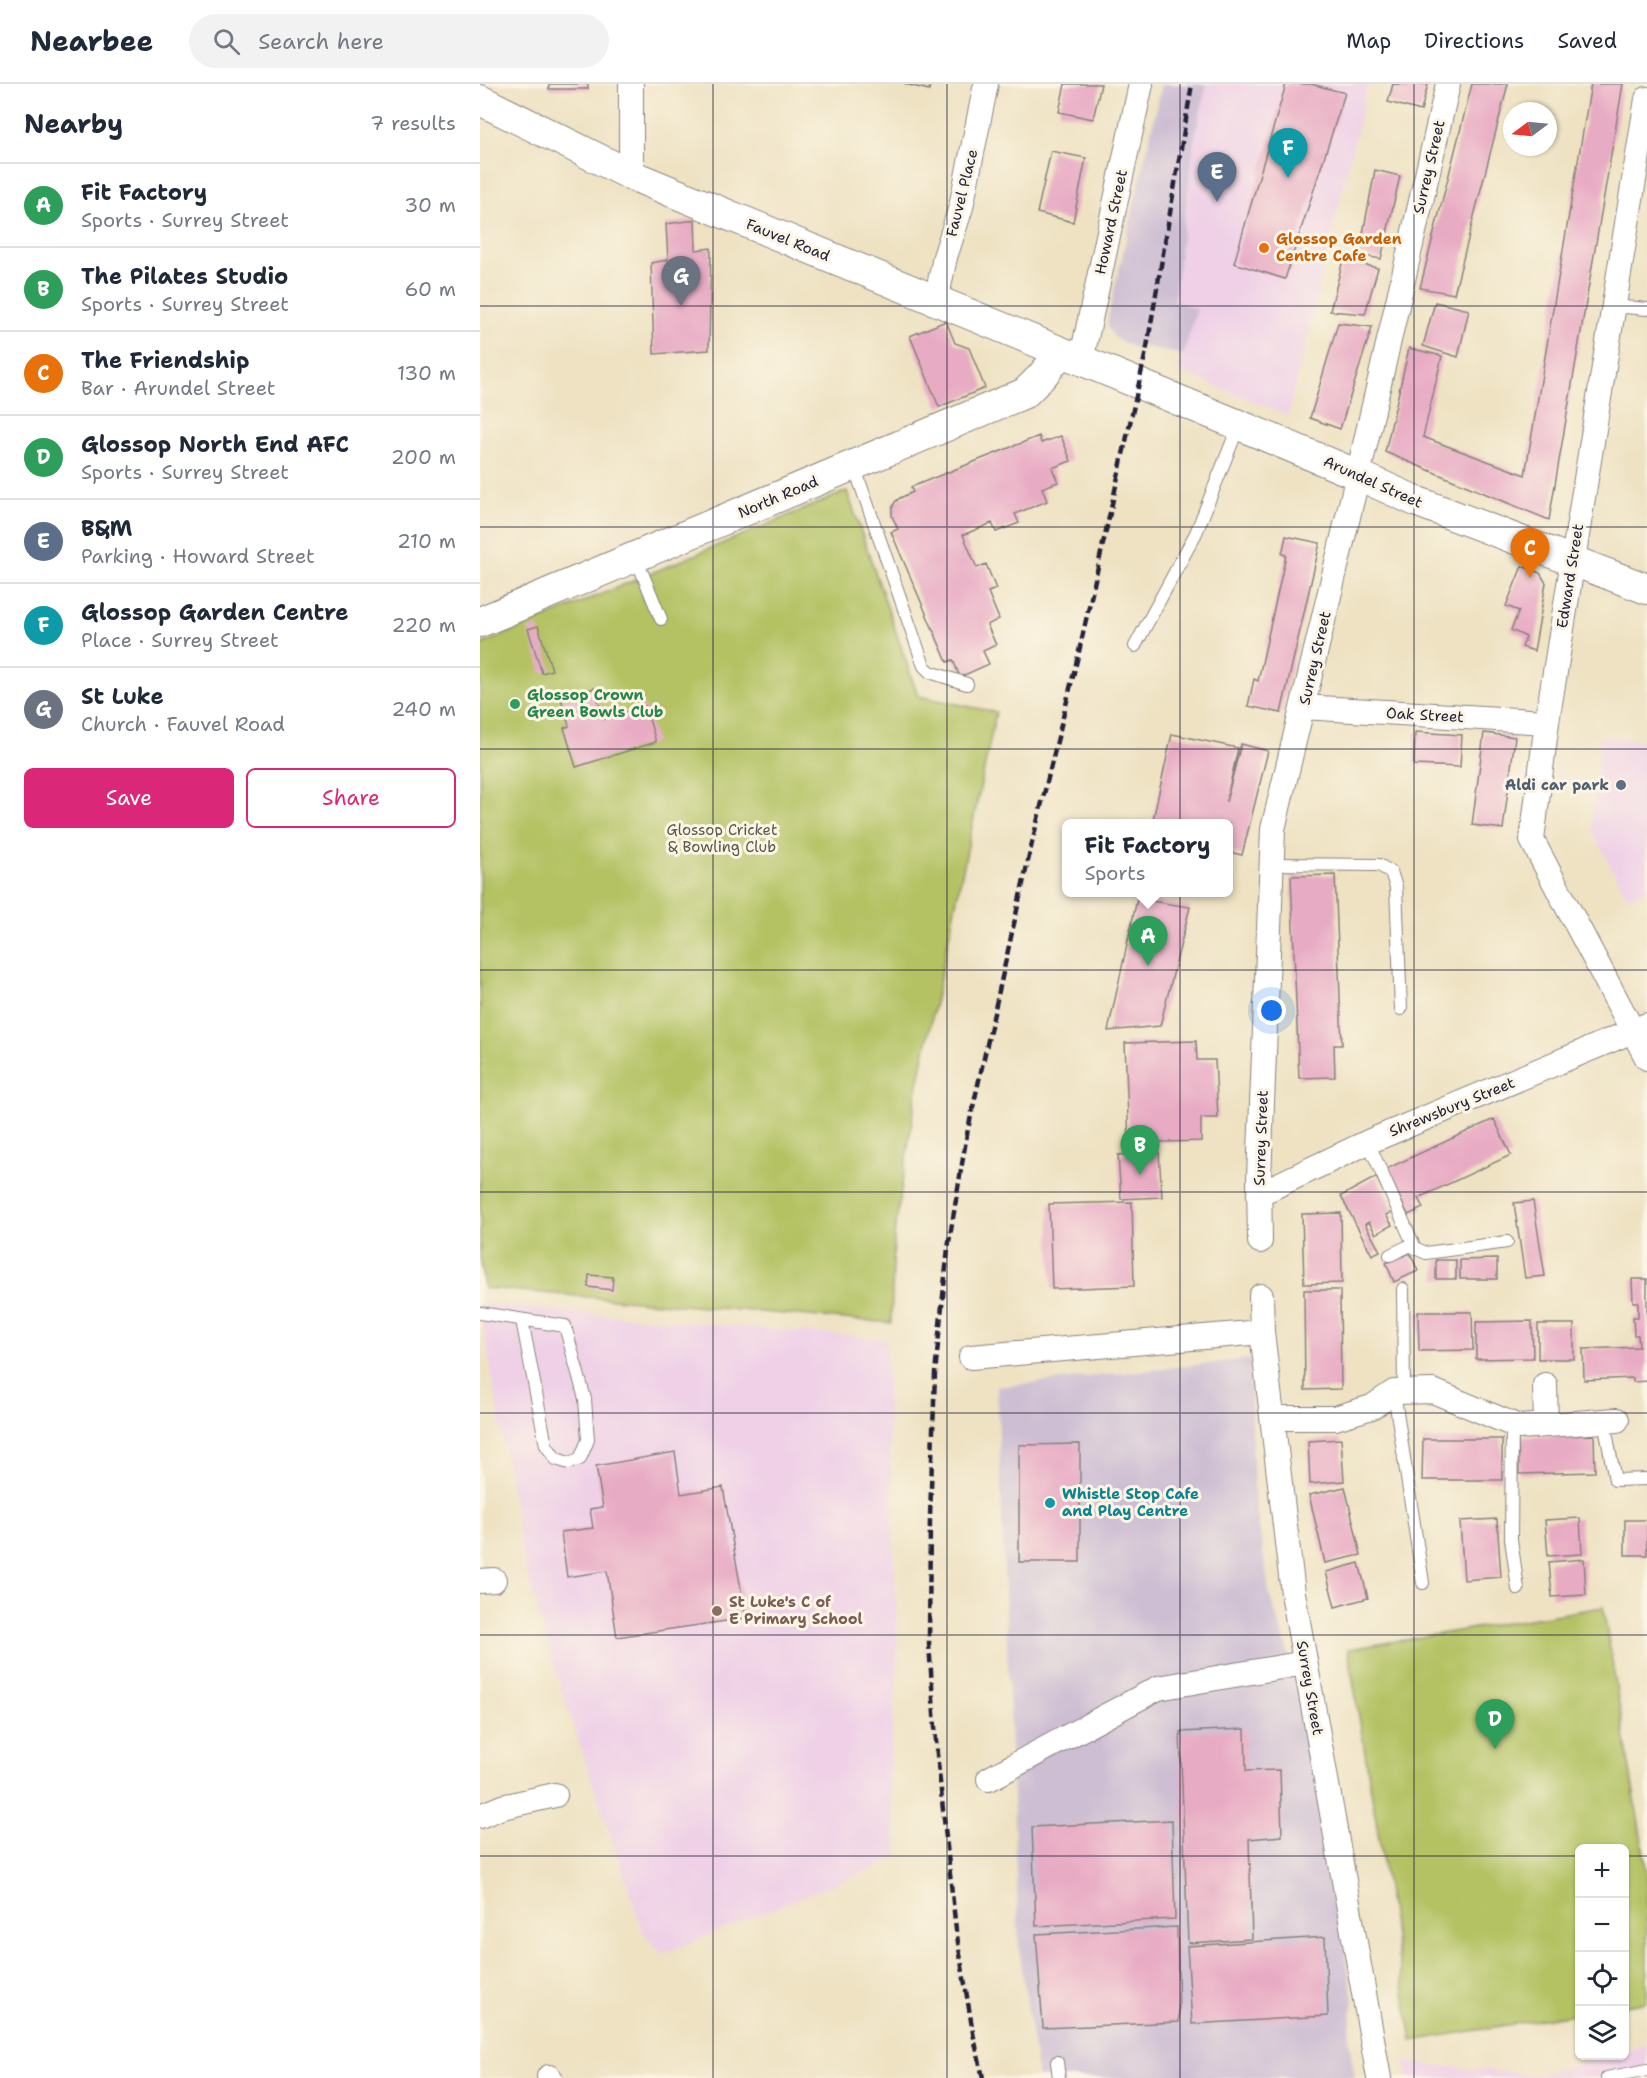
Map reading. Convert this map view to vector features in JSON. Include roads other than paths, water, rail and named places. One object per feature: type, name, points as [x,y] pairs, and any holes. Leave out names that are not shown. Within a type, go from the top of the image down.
[{"type":"street","points":[[631,84],[631,175]]},
{"type":"street","name":"Fauvel Place","points":[[936,301],[945,257],[961,207],[986,84]]},
{"type":"street","name":"Howard Street","points":[[1081,361],[1141,84]]},
{"type":"street","name":"Surrey Street","points":[[1260,1241],[1259,1194],[1273,829],[1448,84]]},
{"type":"street","name":"Edward Street","points":[[1647,99],[1547,722],[1532,840],[1640,1029],[1647,1058]]},
{"type":"street","name":"Fauvel Road","points":[[480,100],[631,175],[1081,361]]},
{"type":"street","name":"Arundel Street","points":[[1081,361],[1239,425],[1418,502],[1647,589]]},
{"type":"street","name":"North Road","points":[[480,622],[1025,393],[1081,361]]},
{"type":"street","name":"Oak Street","points":[[1303,707],[1547,722]]},
{"type":"street","name":"Shrewsbury Street","points":[[1259,1194],[1368,1142],[1640,1029]]},
{"type":"street","name":"Surrey Street","points":[[1261,1296],[1262,1332],[1293,1593],[1374,2077]]},
{"type":"street","points":[[970,1357],[1262,1332]]},
{"type":"street","points":[[1545,1384],[1546,1425]]},
{"type":"street","points":[[1272,1418],[1335,1418],[1372,1407],[1399,1392],[1433,1391],[1520,1427],[1610,1420]]},
{"type":"street","points":[[990,1779],[1158,1688],[1305,1663]]},
{"type":"street","points":[[480,1816],[502,1807],[555,1795]]},
{"type":"lane","points":[[1614,306],[1647,309]]},
{"type":"lane","points":[[1135,646],[1196,533],[1239,425]]},
{"type":"lane","points":[[854,464],[924,666],[930,672],[967,684]]},
{"type":"lane","points":[[636,558],[661,618]]},
{"type":"lane","points":[[1272,864],[1379,865],[1391,872],[1396,887],[1401,1009]]},
{"type":"lane","points":[[1368,1142],[1415,1248],[1426,1253],[1507,1242]]},
{"type":"lane","points":[[1390,1255],[1413,1244]]},
{"type":"lane","points":[[1403,1289],[1399,1392],[1423,1583]]},
{"type":"lane","points":[[480,1314],[565,1326],[585,1399],[588,1440],[580,1459],[569,1463],[555,1459],[546,1445],[522,1320]]},
{"type":"lane","points":[[1610,1420],[1615,1480],[1647,1479]]},
{"type":"lane","points":[[1512,1424],[1510,1539],[1518,1589]]},
{"type":"lane","points":[[1057,2062],[1059,2078]]},
{"type":"lane","points":[[1608,2078],[1647,2070]]},
{"type":"railway","points":[[983,2078],[956,1930],[937,1754],[929,1644],[930,1517],[935,1373],[948,1248],[967,1134],[1147,347],[1192,84]]},
{"type":"place","name":"Glossop Garden Centre","points":[[1288,178]]},
{"type":"place","name":"B&M","points":[[1217,202]]},
{"type":"place","name":"Glossop Garden Centre Cafe","points":[[1264,248]]},
{"type":"place","name":"St Luke","points":[[681,306]]},
{"type":"place","name":"The Friendship","points":[[1530,578]]},
{"type":"place","name":"Glossop Crown Green Bowls Club","points":[[515,704]]},
{"type":"place","name":"Aldi car park","points":[[1621,785]]},
{"type":"place","name":"Fit Factory","points":[[1148,966]]},
{"type":"place","name":"The Pilates Studio","points":[[1140,1175]]},
{"type":"place","name":"Whistle Stop Cafe and Play Centre","points":[[1050,1503]]},
{"type":"place","name":"St Luke's C of E Primary School","points":[[717,1611]]},
{"type":"place","name":"Glossop North End AFC","points":[[1495,1749]]},
{"type":"park label","name":"Glossop Cricket & Bowling Club","points":[[722,838]]}]
